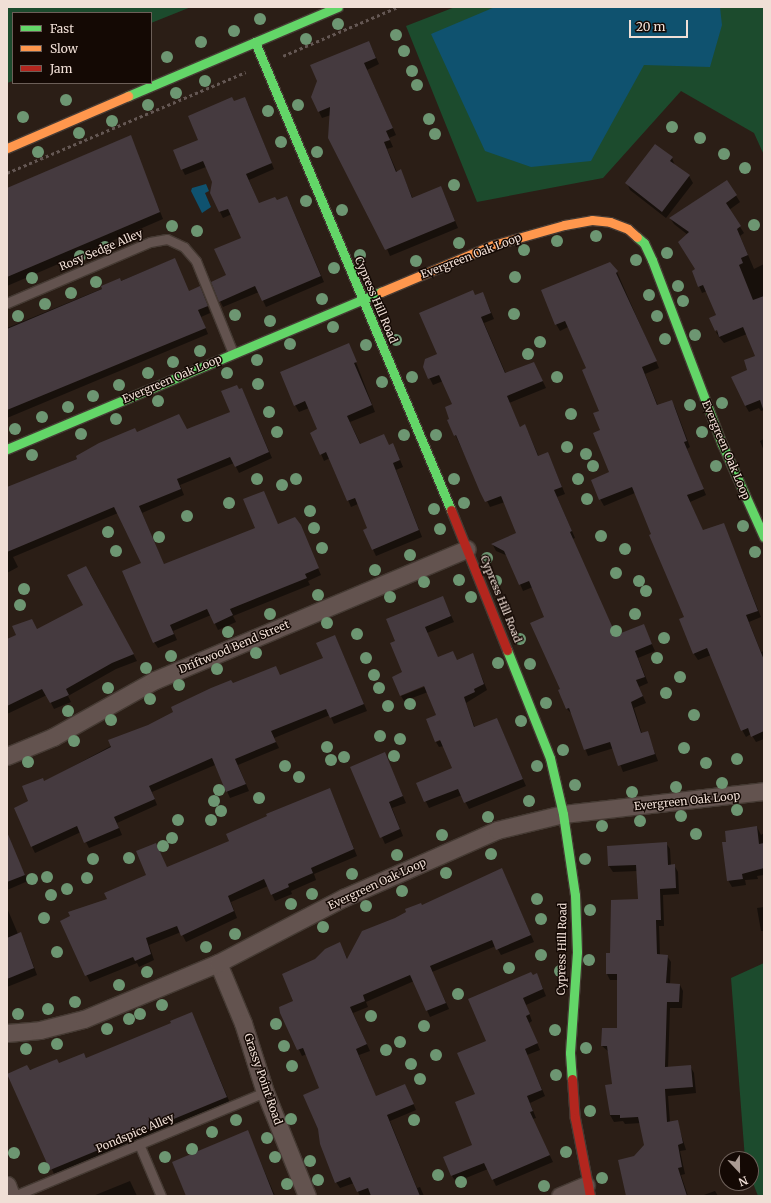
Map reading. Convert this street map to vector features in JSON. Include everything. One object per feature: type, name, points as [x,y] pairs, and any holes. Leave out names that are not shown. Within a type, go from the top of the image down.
[{"type":"street","points":[[7,148],[338,7]]},
{"type":"street","name":"Cypress Hill Road","points":[[255,42],[467,549],[536,717],[550,758],[563,814],[576,895],[577,952],[570,1053],[575,1118],[588,1191]]},
{"type":"street","name":"Evergreen Oak Loop","points":[[7,449],[493,245],[536,231],[592,220],[610,222],[628,229],[644,243],[652,260],[722,444],[764,537]]},
{"type":"street","name":"Driftwood Bend Street","points":[[7,756],[53,737],[155,680],[467,549]]},
{"type":"street","name":"Evergreen Oak Loop","points":[[7,1033],[40,1030],[84,1019],[218,963],[343,898],[497,830],[563,814],[764,791]]},
{"type":"street","name":"Grassy Point Road","points":[[218,963],[244,1023],[265,1092],[307,1196]]},
{"type":"street","points":[[7,1185],[13,1196]]},
{"type":"street","points":[[560,1196],[588,1191]]},
{"type":"lane","name":"Rosy Sedge Alley","points":[[7,303],[150,242],[167,239],[184,246],[196,261],[233,353]]},
{"type":"lane","name":"Pondspice Alley","points":[[13,1196],[265,1092]]},
{"type":"lane","points":[[139,1144],[161,1196]]},
{"type":"path","points":[[279,58],[398,7]]},
{"type":"path","points":[[7,173],[252,69]]},
{"type":"green space","points":[[7,7],[191,7],[152,23],[152,12],[12,12],[12,81],[7,83]]},
{"type":"green space","points":[[455,7],[764,7],[764,155],[754,133],[681,91],[603,178],[477,202],[406,26]]},
{"type":"green space","points":[[764,963],[764,1196],[758,1196],[756,1191],[759,1191],[759,1151],[744,1151],[731,978]]},
{"type":"water","points":[[495,7],[720,7],[722,25],[710,67],[644,65],[591,161],[531,167],[485,151],[431,34]]},
{"type":"water","points":[[206,184],[209,191],[205,193],[211,207],[202,213],[191,191],[192,188]]},
{"type":"building","points":[[369,41],[376,58],[364,63],[393,128],[386,131],[390,140],[384,142],[396,172],[401,169],[412,198],[441,186],[455,221],[385,250],[328,138],[330,107],[318,112],[311,97],[317,81],[310,65]]},
{"type":"building","points":[[232,97],[234,101],[245,97],[272,163],[246,174],[259,203],[275,197],[277,200],[287,196],[321,276],[262,301],[255,286],[219,302],[211,282],[226,275],[214,249],[241,238],[228,209],[219,212],[210,193],[212,182],[203,161],[181,170],[173,150],[198,140],[188,116]]},
{"type":"building","points":[[131,135],[160,212],[7,277],[7,188]]},
{"type":"building","points":[[655,144],[673,157],[670,161],[690,175],[662,212],[625,183]]},
{"type":"building","points":[[727,180],[737,195],[726,203],[741,226],[737,229],[748,255],[741,258],[743,263],[739,265],[753,300],[764,296],[763,409],[760,400],[745,406],[731,377],[747,370],[744,360],[755,356],[743,327],[719,337],[717,330],[715,331],[709,318],[716,315],[703,285],[698,287],[692,271],[695,269],[678,242],[689,232],[669,218]]},
{"type":"building","points":[[175,258],[189,291],[200,286],[208,306],[198,310],[206,328],[7,410],[7,329],[102,289],[101,286],[120,278],[121,281]]},
{"type":"building","points":[[610,262],[618,271],[616,273],[657,361],[642,367],[657,405],[672,400],[687,441],[684,442],[704,489],[687,495],[703,530],[724,523],[758,611],[746,615],[764,660],[764,731],[751,737],[748,728],[741,731],[707,648],[693,654],[679,619],[684,617],[649,535],[651,534],[632,487],[599,500],[591,480],[609,472],[593,433],[600,430],[593,413],[599,411],[582,370],[586,368],[565,321],[555,325],[541,290]]},
{"type":"building","points":[[473,290],[475,295],[483,292],[491,313],[481,317],[505,373],[534,362],[543,381],[507,396],[520,427],[525,424],[538,456],[548,452],[562,487],[554,490],[572,531],[570,532],[616,635],[644,624],[652,644],[635,651],[645,677],[636,680],[643,696],[631,702],[641,733],[648,731],[655,754],[618,766],[610,742],[584,750],[569,708],[566,709],[558,690],[560,689],[530,623],[544,617],[529,581],[519,585],[504,551],[491,544],[516,533],[501,496],[485,502],[480,492],[456,435],[454,436],[447,420],[449,419],[445,407],[452,404],[439,375],[428,379],[423,367],[425,359],[437,354],[419,313]]},
{"type":"building","points":[[349,343],[357,362],[354,363],[372,405],[347,416],[360,444],[384,434],[389,445],[393,443],[400,460],[393,463],[419,530],[372,550],[363,530],[367,528],[355,498],[347,501],[326,452],[320,455],[310,433],[317,429],[305,401],[294,406],[280,372]]},
{"type":"building","points":[[237,385],[239,389],[242,388],[269,452],[235,467],[230,457],[177,479],[181,489],[139,506],[164,564],[255,528],[243,499],[264,491],[278,524],[295,517],[301,525],[319,568],[305,574],[307,578],[230,609],[233,615],[214,624],[207,609],[170,625],[174,634],[153,643],[122,571],[141,563],[114,507],[7,552],[7,487],[77,459],[76,456],[99,443],[135,428],[137,432],[179,414],[187,429],[230,412],[221,391]]},
{"type":"building","points":[[86,566],[134,654],[112,663],[66,689],[69,695],[50,703],[42,689],[7,706],[7,639],[16,635],[12,626],[32,619],[37,629],[83,605],[67,575]]},
{"type":"building","points":[[443,596],[451,616],[425,627],[438,657],[453,651],[457,660],[473,653],[484,684],[474,689],[475,692],[464,697],[474,727],[497,718],[523,779],[464,803],[458,789],[424,802],[416,783],[452,768],[440,740],[435,742],[426,719],[436,715],[424,686],[400,696],[392,677],[402,672],[390,643],[395,641],[386,619]]},
{"type":"building","points":[[335,635],[364,704],[330,718],[326,709],[271,731],[276,742],[235,759],[246,784],[226,792],[212,758],[149,786],[155,799],[114,817],[119,828],[84,843],[77,826],[31,847],[14,808],[28,801],[22,786],[43,778],[44,781],[111,747],[108,740],[148,725],[173,712],[171,707],[211,688],[231,680],[233,683],[276,666],[280,675],[323,658],[316,643]]},
{"type":"building","points":[[385,752],[403,796],[389,802],[400,829],[380,838],[350,767]]},
{"type":"building","points":[[330,788],[354,849],[311,868],[313,873],[288,884],[289,887],[271,895],[264,879],[228,896],[234,911],[181,936],[177,926],[146,938],[151,954],[135,961],[133,957],[85,976],[60,921],[70,916],[68,912],[107,899],[104,893],[146,875],[136,851],[156,843],[167,867],[229,841],[226,834],[267,816],[266,814]]},
{"type":"building","points":[[757,826],[759,844],[764,843],[764,868],[742,874],[743,879],[727,881],[722,842],[726,842],[725,831]]},
{"type":"building","points":[[7,832],[25,875],[7,882]]},
{"type":"building","points":[[667,842],[668,865],[675,864],[676,888],[660,889],[661,920],[656,920],[657,954],[668,955],[666,983],[680,984],[679,1002],[667,1002],[665,1067],[691,1065],[693,1087],[665,1089],[667,1122],[678,1120],[683,1143],[678,1145],[682,1167],[678,1168],[687,1196],[626,1196],[618,1160],[634,1156],[644,1145],[638,1117],[620,1118],[620,1115],[610,1115],[605,1085],[612,1084],[607,1046],[601,1046],[602,1028],[617,1028],[617,974],[606,974],[606,953],[610,953],[611,900],[638,899],[636,865],[608,866],[607,846]]},
{"type":"building","points":[[502,868],[531,935],[496,950],[492,940],[430,966],[446,1003],[426,1011],[410,975],[363,995],[365,1001],[350,1007],[367,1044],[356,1049],[376,1096],[405,1084],[414,1104],[387,1115],[420,1196],[371,1196],[368,1188],[357,1192],[350,1177],[335,1183],[320,1144],[318,1129],[303,1095],[319,1088],[303,1048],[297,1050],[280,1013],[279,1007],[293,1001],[282,974],[315,959],[325,949],[340,942],[347,959],[362,931],[395,918],[406,912],[405,909],[421,903],[422,905]]},
{"type":"building","points":[[21,932],[34,968],[7,979],[7,938]]},
{"type":"building","points":[[531,972],[533,975],[537,973],[543,989],[523,998],[530,1014],[526,1016],[538,1043],[525,1049],[542,1090],[527,1096],[533,1111],[530,1112],[550,1155],[492,1180],[484,1163],[451,1176],[443,1157],[472,1145],[455,1102],[475,1094],[457,1053],[486,1041],[468,999]]},
{"type":"building","points":[[192,1012],[227,1097],[50,1170],[7,1074],[27,1065],[30,1070],[57,1059],[59,1063],[84,1053],[86,1058],[171,1023],[170,1021]]},
{"type":"building","points":[[248,1130],[274,1196],[186,1196],[172,1162]]},
{"type":"traffic: fast","points":[[128,96],[338,7]]},
{"type":"traffic: fast","points":[[255,42],[451,510]]},
{"type":"traffic: fast","points":[[637,237],[644,243],[652,260],[722,444],[764,537]]},
{"type":"traffic: fast","points":[[7,449],[381,292]]},
{"type":"traffic: fast","points":[[507,650],[550,758],[563,814],[575,895],[577,952],[570,1053],[572,1079]]},
{"type":"traffic: slow","points":[[7,148],[128,96]]},
{"type":"traffic: slow","points":[[381,292],[493,245],[564,225],[592,220],[610,222],[628,229],[637,237]]},
{"type":"traffic: jam","points":[[451,510],[507,650]]},
{"type":"traffic: jam","points":[[572,1079],[575,1118],[590,1196]]}]
